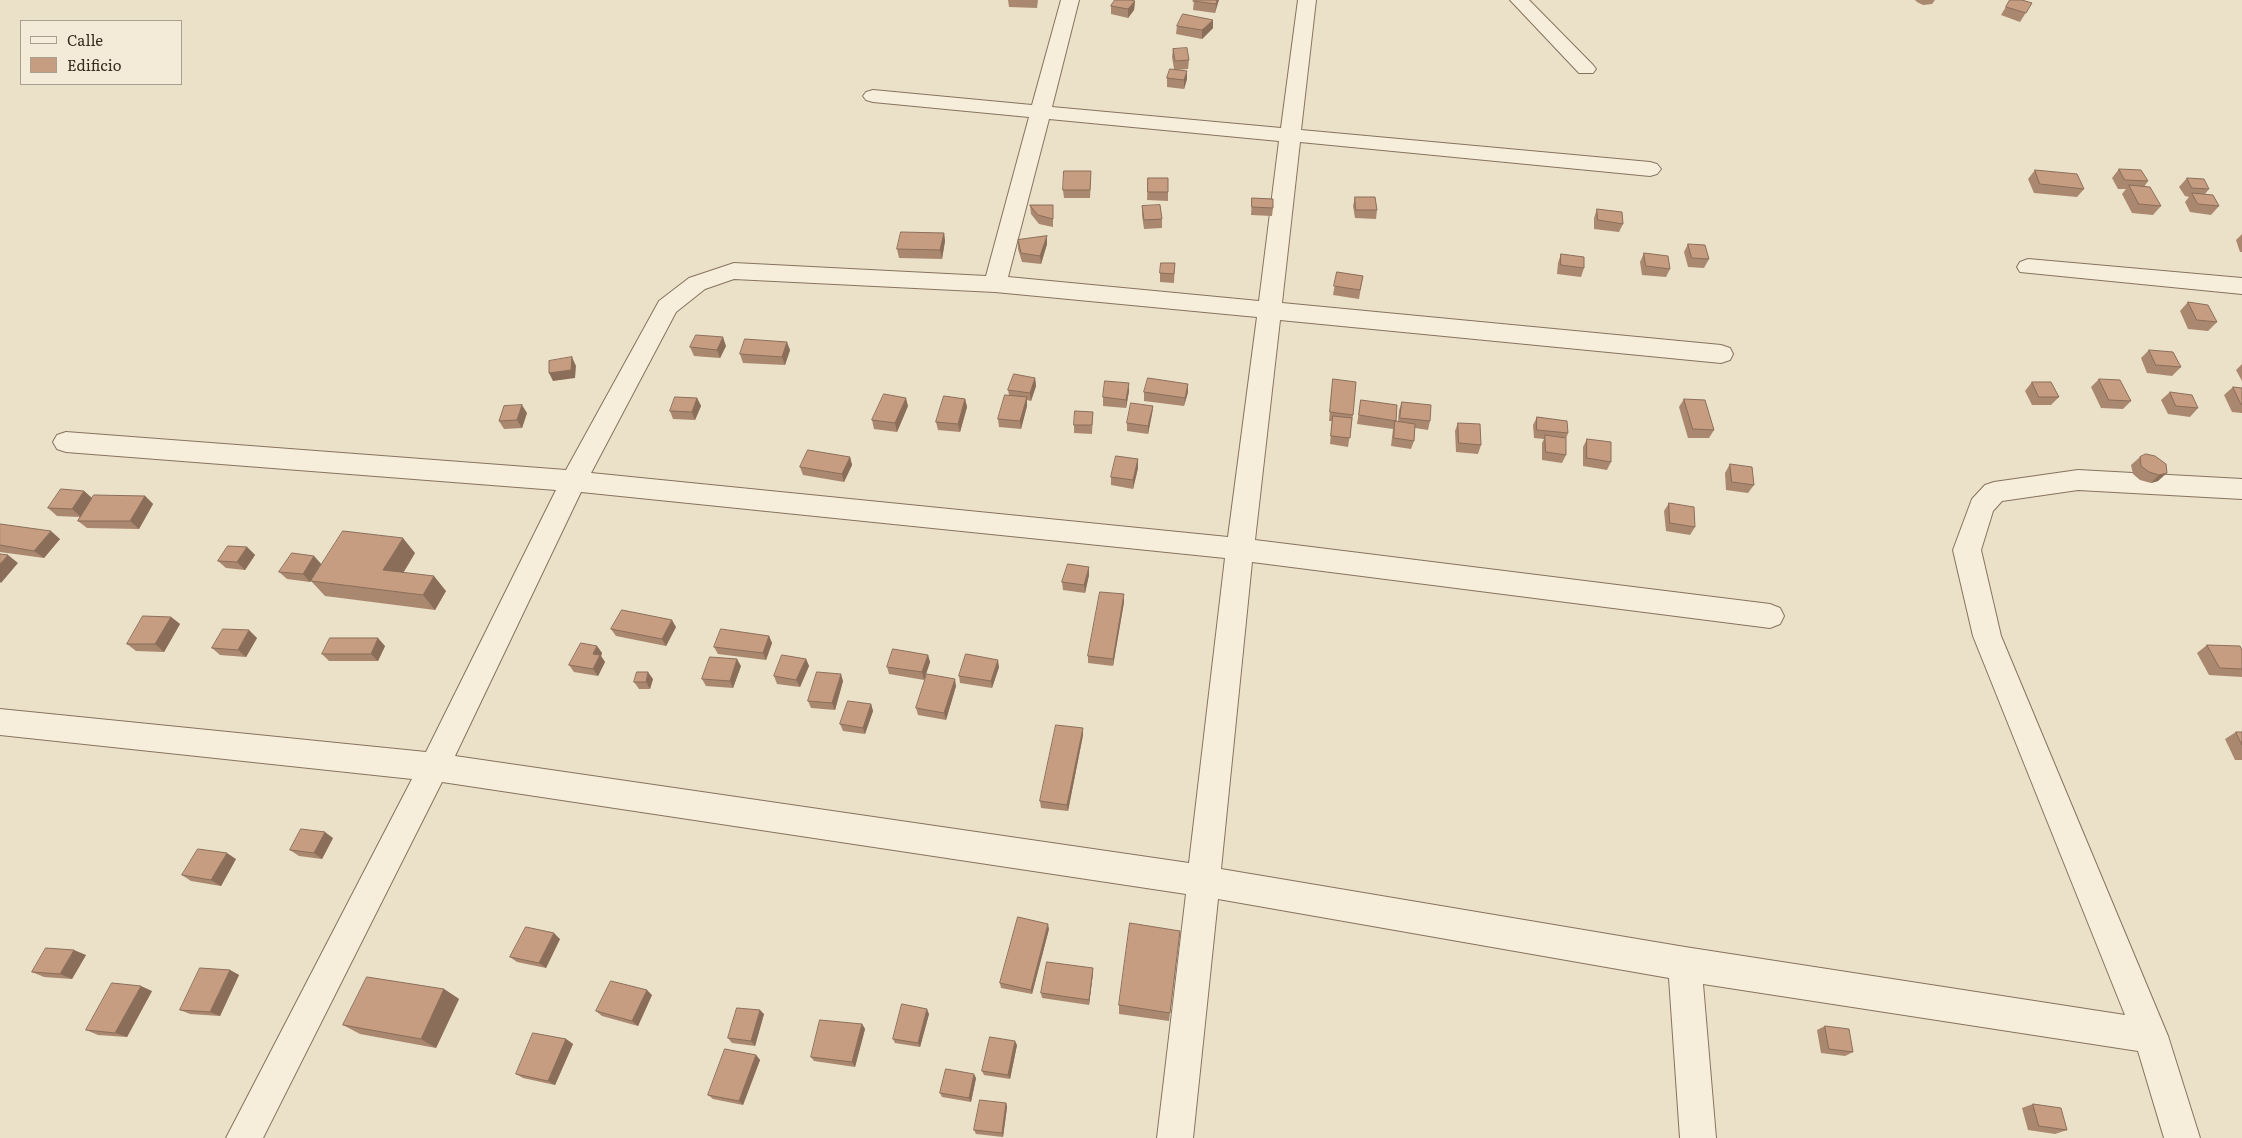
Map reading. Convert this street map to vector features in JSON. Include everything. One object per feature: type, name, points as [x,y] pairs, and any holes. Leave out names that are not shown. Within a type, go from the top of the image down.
[{"type":"street","points":[[995,284],[1070,0]]},
{"type":"street","points":[[1175,1138],[1240,549],[1307,0]]},
{"type":"street","points":[[1518,0],[1586,70]]},
{"type":"street","points":[[873,96],[1650,169]]},
{"type":"street","points":[[2028,267],[2242,286]]},
{"type":"street","points":[[244,1138],[434,767],[573,481],[667,307],[679,294],[695,283],[714,275],[734,271],[995,284],[1721,354]]},
{"type":"street","points":[[66,442],[573,481],[1240,549],[1770,616]]},
{"type":"street","points":[[2182,1138],[2150,1036],[1987,636],[1967,550],[1981,506],[1994,492],[2078,480],[2242,489]]},
{"type":"street","points":[[0,722],[434,767],[1202,881],[1685,964],[2150,1036]]},
{"type":"street","points":[[1685,964],[1698,1138]]},
{"type":"building","points":[[1115,0],[1135,1],[1128,9],[1111,6]]},
{"type":"building","points":[[1194,0],[1217,0],[1216,4]]},
{"type":"building","points":[[2010,0],[2022,0],[2032,3],[2026,13],[2006,7]]},
{"type":"building","points":[[1183,14],[1213,20],[1202,30],[1177,26]]},
{"type":"building","points":[[1187,48],[1189,60],[1175,61],[1173,49]]},
{"type":"building","points":[[1170,69],[1187,71],[1184,80],[1167,78]]},
{"type":"building","points":[[2119,169],[2141,170],[2148,181],[2125,180]]},
{"type":"building","points":[[2035,170],[2077,174],[2084,189],[2040,184]]},
{"type":"building","points":[[1064,171],[1091,171],[1090,190],[1063,190]]},
{"type":"building","points":[[1148,178],[1168,178],[1168,192],[1148,192]]},
{"type":"building","points":[[2187,178],[2204,179],[2209,189],[2192,188]]},
{"type":"building","points":[[2129,185],[2150,187],[2161,206],[2139,204]]},
{"type":"building","points":[[2192,193],[2213,195],[2219,206],[2198,204]]},
{"type":"building","points":[[1355,197],[1375,197],[1377,210],[1356,210]]},
{"type":"building","points":[[1252,198],[1273,199],[1273,208],[1252,207]]},
{"type":"building","points":[[1030,205],[1053,205],[1053,219],[1038,215]]},
{"type":"building","points":[[1160,205],[1162,219],[1144,220],[1142,206]]},
{"type":"building","points":[[1597,209],[1622,212],[1623,224],[1598,220]]},
{"type":"building","points":[[901,232],[944,233],[940,250],[897,249]]},
{"type":"building","points":[[1047,236],[1040,256],[1021,253],[1018,240]]},
{"type":"building","points":[[1688,244],[1705,245],[1709,259],[1692,258]]},
{"type":"building","points":[[1644,253],[1668,256],[1670,269],[1646,266]]},
{"type":"building","points":[[1561,254],[1584,257],[1584,268],[1561,265]]},
{"type":"building","points":[[1161,263],[1175,263],[1174,274],[1160,273]]},
{"type":"building","points":[[1337,272],[1363,276],[1360,290],[1334,286]]},
{"type":"building","points":[[2188,302],[2208,305],[2217,322],[2197,320]]},
{"type":"building","points":[[696,335],[723,337],[717,350],[690,347]]},
{"type":"building","points":[[745,339],[787,342],[782,357],[740,354]]},
{"type":"building","points":[[2149,350],[2173,352],[2181,367],[2156,365]]},
{"type":"building","points":[[572,357],[571,370],[549,373],[549,361]]},
{"type":"building","points":[[1014,374],[1035,378],[1030,393],[1008,390]]},
{"type":"building","points":[[1148,378],[1188,384],[1185,398],[1144,392]]},
{"type":"building","points":[[1333,379],[1356,382],[1353,415],[1330,412]]},
{"type":"building","points":[[2099,379],[2120,380],[2131,401],[2109,400]]},
{"type":"building","points":[[1105,381],[1129,383],[1126,400],[1103,397]]},
{"type":"building","points":[[2032,382],[2051,382],[2059,397],[2039,397]]},
{"type":"building","points":[[2233,387],[2242,388],[2242,404],[2241,404]]},
{"type":"building","points":[[2170,392],[2192,395],[2198,408],[2176,406]]},
{"type":"building","points":[[884,394],[906,398],[895,423],[872,420]]},
{"type":"building","points":[[1005,395],[1027,397],[1020,421],[998,419]]},
{"type":"building","points":[[944,396],[965,399],[958,424],[936,422]]},
{"type":"building","points":[[675,397],[697,398],[692,412],[670,411]]},
{"type":"building","points":[[1684,399],[1705,400],[1714,430],[1693,429]]},
{"type":"building","points":[[1361,400],[1397,405],[1396,421],[1359,415]]},
{"type":"building","points":[[1402,402],[1431,405],[1430,421],[1400,418]]},
{"type":"building","points":[[1131,403],[1153,406],[1148,426],[1127,423]]},
{"type":"building","points":[[522,405],[517,420],[499,421],[504,406]]},
{"type":"building","points":[[1075,411],[1093,412],[1092,425],[1074,425]]},
{"type":"building","points":[[1333,416],[1352,418],[1350,438],[1331,436]]},
{"type":"building","points":[[1537,417],[1567,421],[1568,433],[1537,430]]},
{"type":"building","points":[[1395,421],[1415,424],[1414,441],[1394,438]]},
{"type":"building","points":[[1458,423],[1480,424],[1481,445],[1459,443]]},
{"type":"building","points":[[1545,435],[1566,438],[1566,455],[1546,452]]},
{"type":"building","points":[[1587,439],[1611,442],[1611,462],[1587,458]]},
{"type":"building","points":[[808,450],[850,457],[842,474],[800,467]]},
{"type":"building","points":[[2146,454],[2155,456],[2166,464],[2167,473],[2159,475],[2149,472],[2141,466],[2140,457]]},
{"type":"building","points":[[1116,456],[1138,459],[1133,480],[1111,477]]},
{"type":"building","points":[[1730,464],[1752,467],[1754,485],[1732,482]]},
{"type":"building","points":[[61,489],[84,491],[72,509],[48,508]]},
{"type":"building","points":[[94,495],[145,496],[130,521],[78,521]]},
{"type":"building","points":[[1669,503],[1694,507],[1695,527],[1670,523]]},
{"type":"building","points":[[0,524],[51,531],[34,551],[0,545]]},
{"type":"building","points":[[343,531],[403,538],[383,570],[434,576],[423,595],[311,581]]},
{"type":"building","points":[[228,546],[247,547],[237,562],[218,561]]},
{"type":"building","points":[[292,553],[314,556],[303,574],[279,572]]},
{"type":"building","points":[[0,554],[8,555],[0,564]]},
{"type":"building","points":[[1068,564],[1089,567],[1084,585],[1062,582]]},
{"type":"building","points":[[1100,592],[1124,594],[1113,659],[1088,656]]},
{"type":"building","points":[[622,610],[672,620],[662,639],[611,629]]},
{"type":"building","points":[[143,616],[171,617],[155,644],[127,644]]},
{"type":"building","points":[[223,629],[249,630],[238,650],[212,648]]},
{"type":"building","points":[[721,629],[769,636],[763,653],[714,647]]},
{"type":"building","points":[[330,638],[378,638],[371,654],[322,654]]},
{"type":"building","points":[[581,643],[597,646],[593,654],[600,655],[593,669],[569,665]]},
{"type":"building","points":[[2207,645],[2240,646],[2242,650],[2242,669],[2220,668]]},
{"type":"building","points":[[893,649],[928,655],[922,672],[887,667]]},
{"type":"building","points":[[966,654],[998,660],[991,681],[959,676]]},
{"type":"building","points":[[782,655],[806,659],[796,680],[774,676]]},
{"type":"building","points":[[710,657],[737,659],[730,681],[702,679]]},
{"type":"building","points":[[637,672],[648,672],[646,682],[634,682]]},
{"type":"building","points":[[817,672],[841,674],[832,703],[808,701]]},
{"type":"building","points":[[927,674],[955,679],[944,713],[916,708]]},
{"type":"building","points":[[848,701],[871,704],[863,728],[840,724]]},
{"type":"building","points":[[1056,725],[1083,728],[1067,805],[1040,801]]},
{"type":"building","points":[[2236,732],[2242,732],[2242,745]]},
{"type":"building","points":[[301,829],[325,832],[314,853],[290,850]]},
{"type":"building","points":[[198,849],[227,853],[211,880],[182,875]]},
{"type":"building","points":[[1018,917],[1048,924],[1031,990],[1000,983]]},
{"type":"building","points":[[1130,923],[1180,931],[1170,1013],[1119,1005]]},
{"type":"building","points":[[526,927],[554,933],[539,963],[510,957]]},
{"type":"building","points":[[46,948],[74,950],[60,974],[32,972]]},
{"type":"building","points":[[1047,962],[1093,968],[1089,1000],[1041,993]]},
{"type":"building","points":[[200,968],[230,970],[210,1012],[180,1010]]},
{"type":"building","points":[[367,977],[444,989],[421,1039],[343,1025]]},
{"type":"building","points":[[611,981],[647,990],[632,1021],[596,1011]]},
{"type":"building","points":[[112,983],[141,986],[115,1033],[86,1030]]},
{"type":"building","points":[[902,1004],[927,1009],[918,1043],[893,1039]]},
{"type":"building","points":[[737,1008],[760,1010],[751,1041],[728,1038]]},
{"type":"building","points":[[820,1020],[862,1024],[852,1062],[811,1057]]},
{"type":"building","points":[[1825,1026],[1849,1029],[1853,1052],[1829,1049]]},
{"type":"building","points":[[533,1033],[566,1039],[548,1081],[516,1074]]},
{"type":"building","points":[[990,1037],[1015,1041],[1008,1075],[982,1071]]},
{"type":"building","points":[[725,1049],[756,1055],[739,1101],[708,1095]]},
{"type":"building","points":[[946,1069],[974,1074],[969,1098],[940,1093]]},
{"type":"building","points":[[980,1100],[1006,1103],[1002,1133],[974,1130]]},
{"type":"building","points":[[2033,1104],[2061,1108],[2067,1130],[2039,1126]]}]
